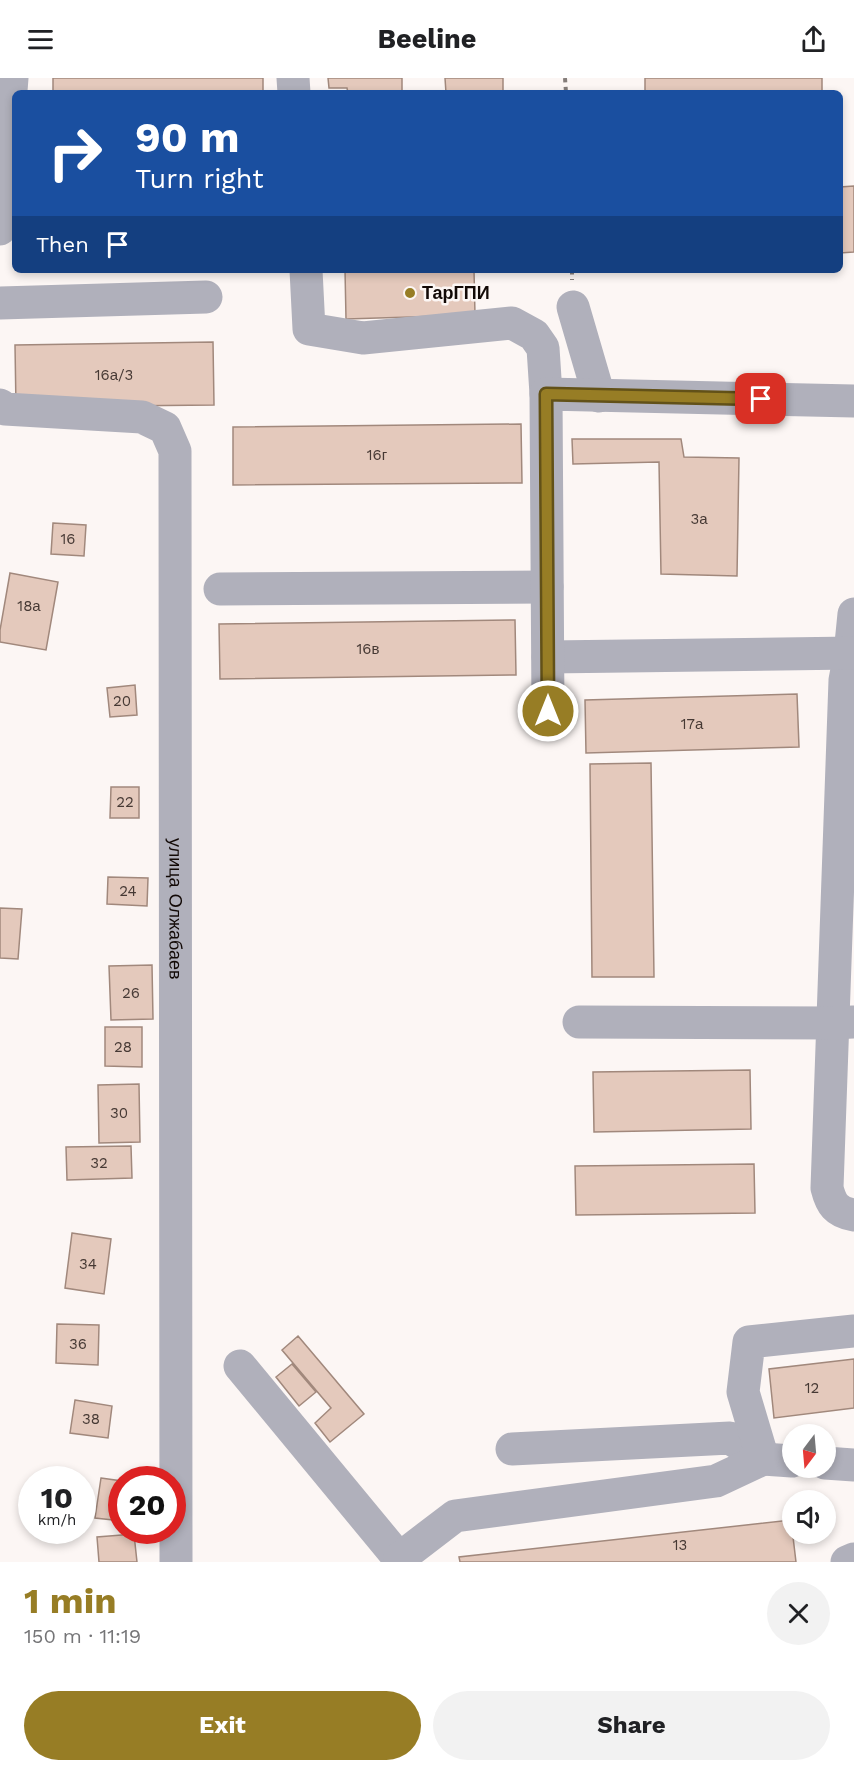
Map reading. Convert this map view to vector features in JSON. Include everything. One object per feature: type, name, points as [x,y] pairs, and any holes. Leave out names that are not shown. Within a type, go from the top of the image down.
[{"type":"street","points":[[0,229],[12,78]]},
{"type":"street","points":[[306,273],[309,329],[363,338],[512,323],[534,334],[543,348],[546,394],[548,711]]},
{"type":"street","points":[[0,303],[206,297]]},
{"type":"street","points":[[573,307],[599,396]]},
{"type":"street","points":[[546,394],[854,401]]},
{"type":"street","name":"улица Олжабаев","points":[[0,405],[5,409],[142,417],[165,428],[175,451],[176,1562]]},
{"type":"street","points":[[220,589],[547,587]]},
{"type":"street","points":[[854,614],[852,653],[845,680],[848,781],[843,1062],[827,1188],[831,1202],[844,1213],[854,1215]]},
{"type":"street","points":[[548,657],[852,653]]},
{"type":"street","points":[[579,1022],[844,1023]]},
{"type":"street","points":[[778,1460],[743,1392],[749,1342],[854,1331]]},
{"type":"street","points":[[240,1366],[401,1560],[455,1516],[716,1481],[778,1460]]},
{"type":"street","points":[[512,1449],[730,1438],[778,1460]]},
{"type":"street","points":[[836,1464],[854,1465]]},
{"type":"street","points":[[847,1562],[854,1559]]},
{"type":"building","points":[[53,78],[263,78],[263,90],[53,90]]},
{"type":"building","points":[[328,78],[402,78],[402,90],[329,88]]},
{"type":"building","points":[[445,78],[503,78],[503,90],[446,90]]},
{"type":"building","points":[[645,78],[822,78],[822,90],[645,90]]},
{"type":"building","points":[[854,186],[854,252],[843,253],[843,187]]},
{"type":"building","name":"ТарГПИ","points":[[345,273],[474,273],[475,315],[346,319]]},
{"type":"building","points":[[213,342],[214,405],[16,407],[15,345]]},
{"type":"building","points":[[521,424],[522,483],[233,485],[233,427]]},
{"type":"building","points":[[572,439],[681,439],[684,457],[739,458],[737,576],[661,574],[659,462],[573,464]]},
{"type":"building","points":[[53,523],[86,525],[84,556],[51,554]]},
{"type":"building","points":[[10,573],[58,582],[46,650],[0,642]]},
{"type":"building","points":[[515,620],[516,675],[220,679],[219,624]]},
{"type":"building","points":[[135,685],[137,715],[110,717],[107,688]]},
{"type":"building","points":[[797,694],[799,747],[586,753],[585,700]]},
{"type":"building","points":[[651,763],[654,977],[592,977],[590,764]]},
{"type":"building","points":[[111,787],[139,787],[139,818],[110,818]]},
{"type":"building","points":[[108,877],[148,878],[147,906],[107,904]]},
{"type":"building","points":[[0,908],[22,909],[18,959],[0,958]]},
{"type":"building","points":[[152,965],[153,1019],[111,1020],[109,966]]},
{"type":"building","points":[[105,1027],[142,1027],[142,1067],[105,1066]]},
{"type":"building","points":[[750,1070],[751,1129],[594,1132],[593,1072]]},
{"type":"building","points":[[139,1084],[140,1142],[99,1143],[98,1085]]},
{"type":"building","points":[[131,1146],[132,1178],[67,1180],[66,1147]]},
{"type":"building","points":[[754,1164],[755,1213],[576,1215],[575,1166]]},
{"type":"building","points":[[72,1233],[111,1239],[104,1294],[65,1288]]},
{"type":"building","points":[[57,1324],[99,1325],[98,1365],[56,1363]]},
{"type":"building","points":[[298,1336],[364,1414],[330,1442],[315,1423],[331,1408],[282,1350]]},
{"type":"building","points":[[854,1359],[854,1408],[774,1418],[769,1369]]},
{"type":"building","points":[[292,1364],[316,1392],[299,1406],[276,1377]]},
{"type":"building","points":[[75,1400],[112,1406],[108,1438],[70,1433]]},
{"type":"building","points":[[101,1478],[108,1479],[108,1519],[96,1518]]},
{"type":"building","points":[[782,1521],[782,1544],[794,1544],[796,1562],[460,1562],[459,1557]]},
{"type":"building","points":[[108,1536],[108,1544],[135,1544],[137,1562],[99,1562],[97,1537]]},
{"type":"place","name":"ТарГПИ","points":[[410,293]]},
{"type":"route","points":[[548,711],[546,394],[761,399]]}]
